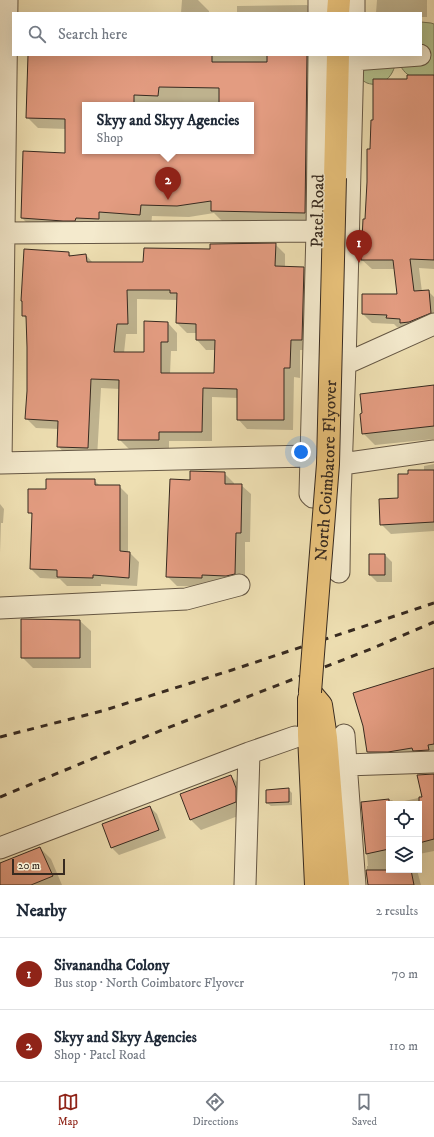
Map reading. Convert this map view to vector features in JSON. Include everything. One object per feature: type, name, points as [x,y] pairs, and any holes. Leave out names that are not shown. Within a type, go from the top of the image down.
[{"type":"main road","points":[[338,12],[339,0]]},
{"type":"main road","name":"North Coimbatore Flyover","points":[[316,885],[309,735],[310,692],[328,464],[348,56]]},
{"type":"main road","points":[[310,692],[321,705],[326,738],[338,885]]},
{"type":"street","points":[[7,0],[1,471],[311,456]]},
{"type":"street","points":[[319,0],[319,12]]},
{"type":"street","points":[[354,0],[354,12]]},
{"type":"street","points":[[422,55],[434,54]]},
{"type":"street","name":"Patel Road","points":[[319,56],[311,496],[340,498]]},
{"type":"street","points":[[339,572],[340,498],[346,364],[348,56],[398,56]]},
{"type":"street","points":[[5,233],[317,231]]},
{"type":"street","points":[[346,364],[434,324]]},
{"type":"street","points":[[342,464],[434,451]]},
{"type":"street","points":[[0,608],[186,599],[239,585]]},
{"type":"street","points":[[344,735],[355,885]]},
{"type":"street","points":[[0,848],[249,753],[295,737]]},
{"type":"street","points":[[245,885],[249,753]]},
{"type":"street","points":[[346,765],[434,762]]},
{"type":"green space","points":[[422,22],[434,24],[434,78],[415,78],[407,74],[400,66],[397,59],[422,56]]},
{"type":"green space","points":[[355,59],[395,65],[394,70],[389,78],[381,83],[366,83],[357,71]]},
{"type":"building","points":[[28,56],[212,56],[212,62],[267,62],[267,56],[307,56],[305,213],[211,211],[211,201],[177,206],[141,205],[140,215],[99,212],[99,219],[76,218],[75,221],[63,221],[21,218],[23,151],[65,153],[65,119],[26,118]]},
{"type":"building","points":[[407,75],[434,75],[434,260],[410,259],[414,291],[429,290],[431,313],[409,322],[400,323],[400,319],[386,318],[387,315],[362,314],[362,294],[397,294],[393,260],[361,260],[367,182],[367,149],[370,149],[371,120],[373,120],[373,79],[407,79]]},
{"type":"building","points":[[276,243],[275,266],[304,267],[302,340],[291,340],[290,368],[284,368],[284,420],[237,420],[237,389],[203,388],[202,432],[159,432],[159,440],[118,440],[119,380],[91,379],[88,448],[57,447],[58,421],[25,419],[27,391],[26,316],[22,316],[21,301],[24,249],[69,252],[69,256],[86,254],[87,262],[143,262],[144,248],[210,249],[210,244]],"holes":[[[127,290],[170,290],[170,293],[177,293],[176,323],[196,324],[196,340],[215,340],[214,373],[161,373],[161,342],[168,342],[168,322],[144,321],[144,352],[114,352],[117,324],[128,324]]]},
{"type":"building","points":[[434,385],[434,426],[362,434],[360,394]]},
{"type":"building","points":[[408,470],[434,470],[434,522],[380,525],[379,499],[398,498],[398,474],[408,474]]},
{"type":"building","points":[[190,471],[225,472],[225,484],[242,484],[241,533],[236,533],[235,574],[226,576],[202,575],[202,578],[166,577],[170,479],[190,480]]},
{"type":"building","points":[[46,479],[95,479],[95,485],[120,485],[120,551],[130,552],[129,578],[93,575],[93,578],[57,577],[57,570],[30,569],[32,513],[28,513],[28,489],[46,489]]},
{"type":"building","points":[[369,554],[385,554],[385,575],[369,575]]},
{"type":"building","points":[[21,619],[80,620],[80,658],[21,658]]},
{"type":"building","points":[[434,668],[434,744],[428,745],[429,750],[413,751],[412,748],[388,752],[367,752],[363,726],[353,693]]},
{"type":"building","points":[[434,774],[434,839],[422,842],[422,801],[419,801],[419,797],[422,797],[417,775]]},
{"type":"building","points":[[231,775],[236,788],[236,802],[190,820],[180,794]]},
{"type":"building","points":[[289,788],[289,802],[266,803],[266,790]]},
{"type":"building","points":[[389,799],[389,801],[386,801],[386,850],[366,854],[361,802]]},
{"type":"building","points":[[150,806],[159,830],[111,848],[102,824]]},
{"type":"building","points":[[40,847],[53,876],[31,885],[0,885],[0,863]]},
{"type":"building","points":[[366,870],[386,870],[386,873],[412,873],[414,885],[368,885]]},
{"type":"railway","points":[[0,737],[102,711],[232,670],[434,603]]},
{"type":"railway","points":[[0,797],[162,730],[371,649],[434,622]]},
{"type":"place","name":"Skyy and Skyy Agencies","points":[[168,200]]},
{"type":"place","name":"Sivanandha Colony","points":[[359,263]]}]
